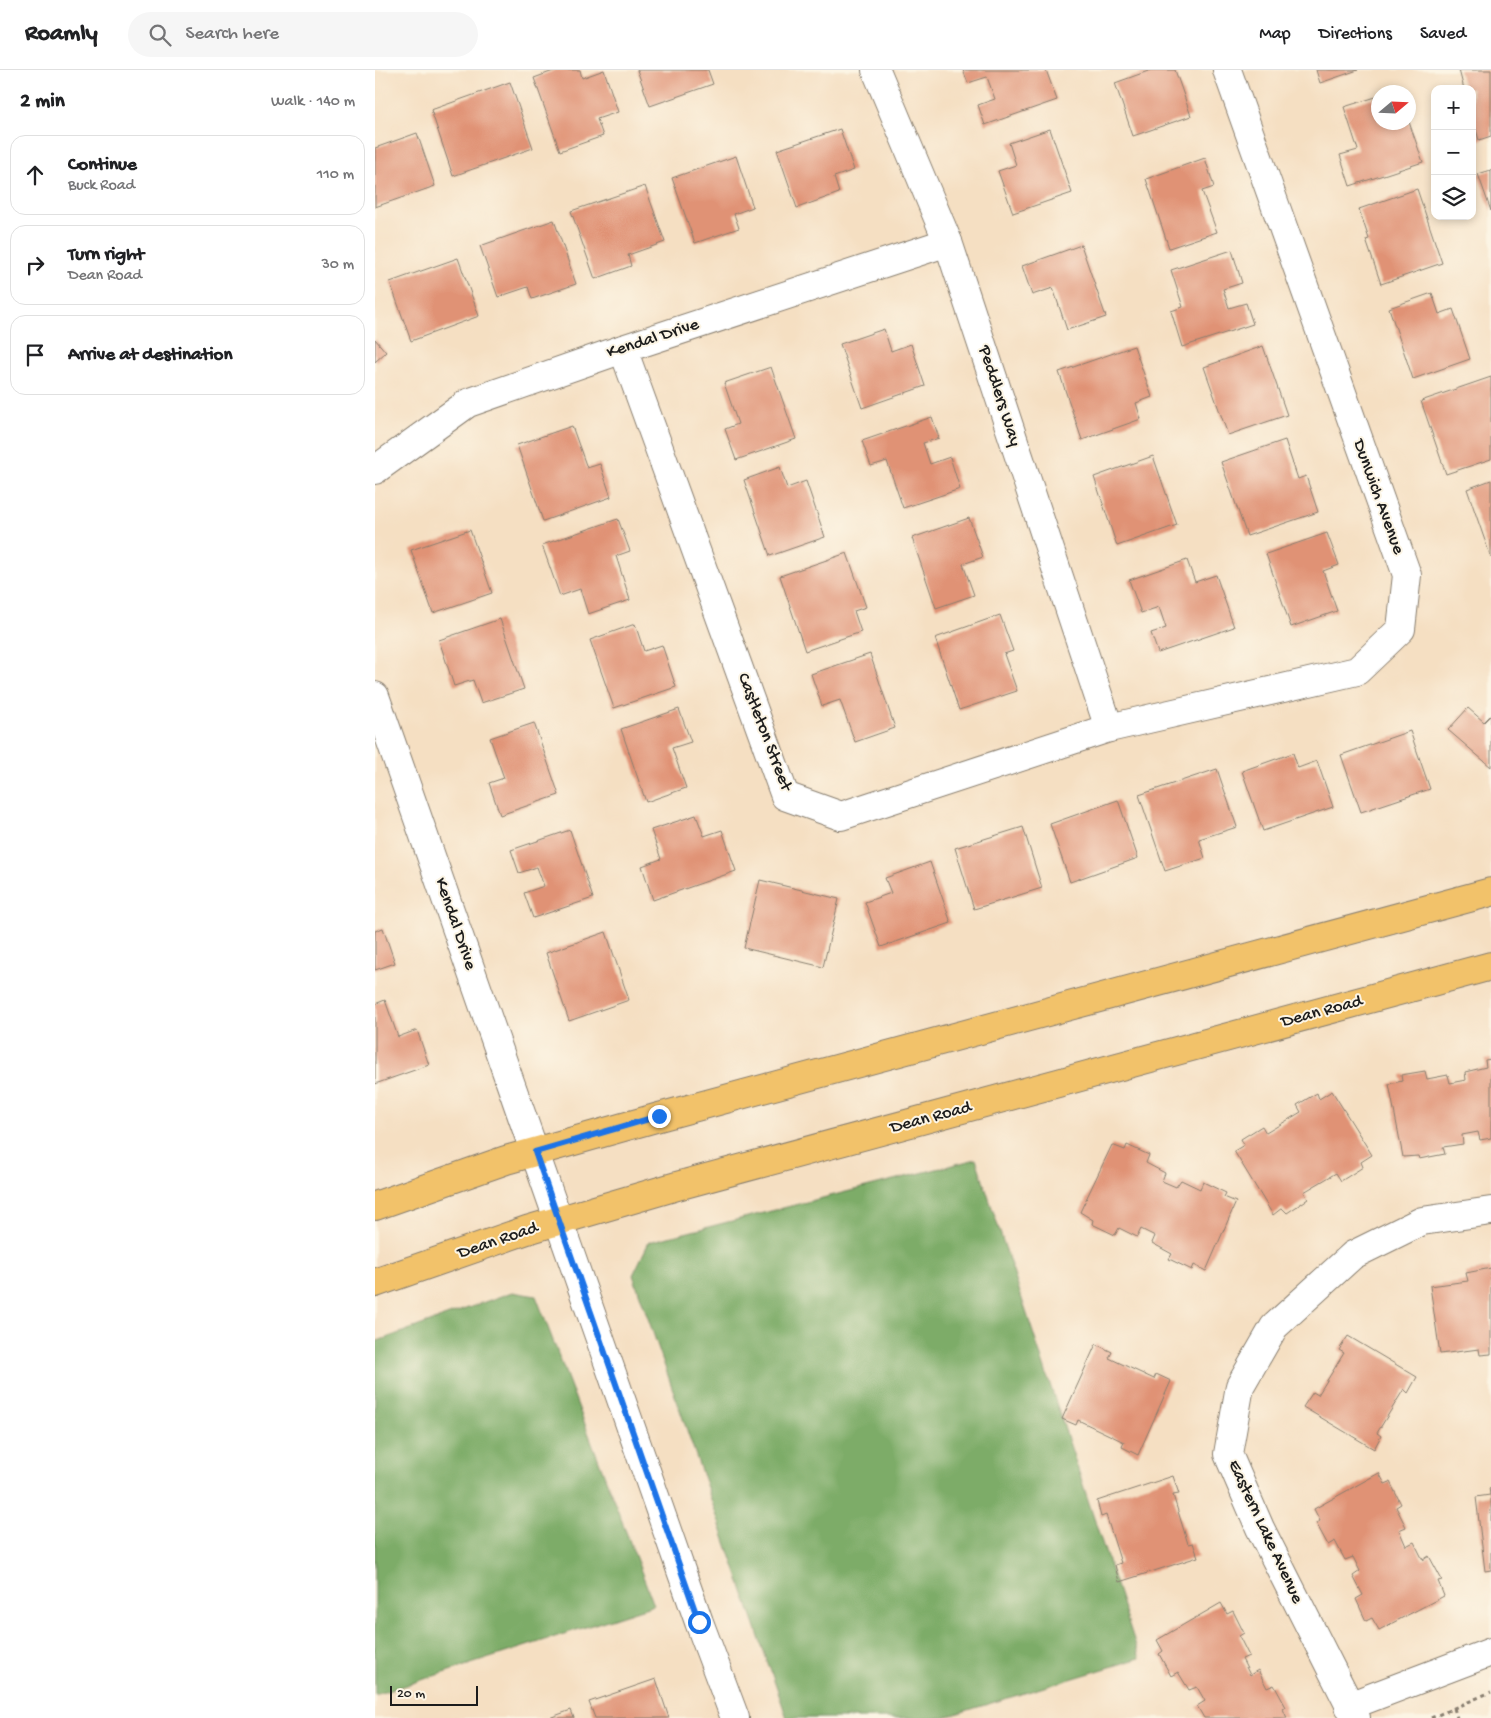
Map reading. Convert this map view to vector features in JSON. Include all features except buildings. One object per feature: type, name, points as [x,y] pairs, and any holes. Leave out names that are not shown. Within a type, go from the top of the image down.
[{"type":"main road","points":[[375,1206],[506,1160],[669,1114],[1491,892]]},
{"type":"main road","name":"Dean Road","points":[[375,1283],[527,1230],[677,1186],[1491,966]]},
{"type":"street","name":"Peddlers Way","points":[[876,70],[948,242],[1109,728]]},
{"type":"street","name":"Dunwich Avenue","points":[[1109,728],[1357,672],[1401,630],[1407,575],[1227,70]]},
{"type":"street","name":"Kendal Drive","points":[[375,470],[468,403],[623,349],[948,242]]},
{"type":"street","name":"Castleton Street","points":[[623,349],[785,796],[841,816],[1109,728]]},
{"type":"street","name":"Kendal Drive","points":[[375,696],[699,1622],[735,1718]]},
{"type":"street","name":"Eastern Lake Avenue","points":[[1352,1712],[1260,1528],[1228,1454],[1240,1386],[1274,1326],[1353,1255],[1423,1221],[1491,1211]]},
{"type":"street","points":[[1352,1712],[1491,1652]]},
{"type":"path","points":[[1431,1718],[1491,1692]]},
{"type":"path","points":[[1453,1708],[1457,1718]]},
{"type":"green space","points":[[976,1159],[1140,1658],[942,1718],[787,1718],[633,1275],[649,1242]]},
{"type":"green space","points":[[512,1292],[536,1296],[654,1605],[375,1695],[375,1342]]},
{"type":"route","points":[[659,1116],[535,1152],[699,1622]]}]
